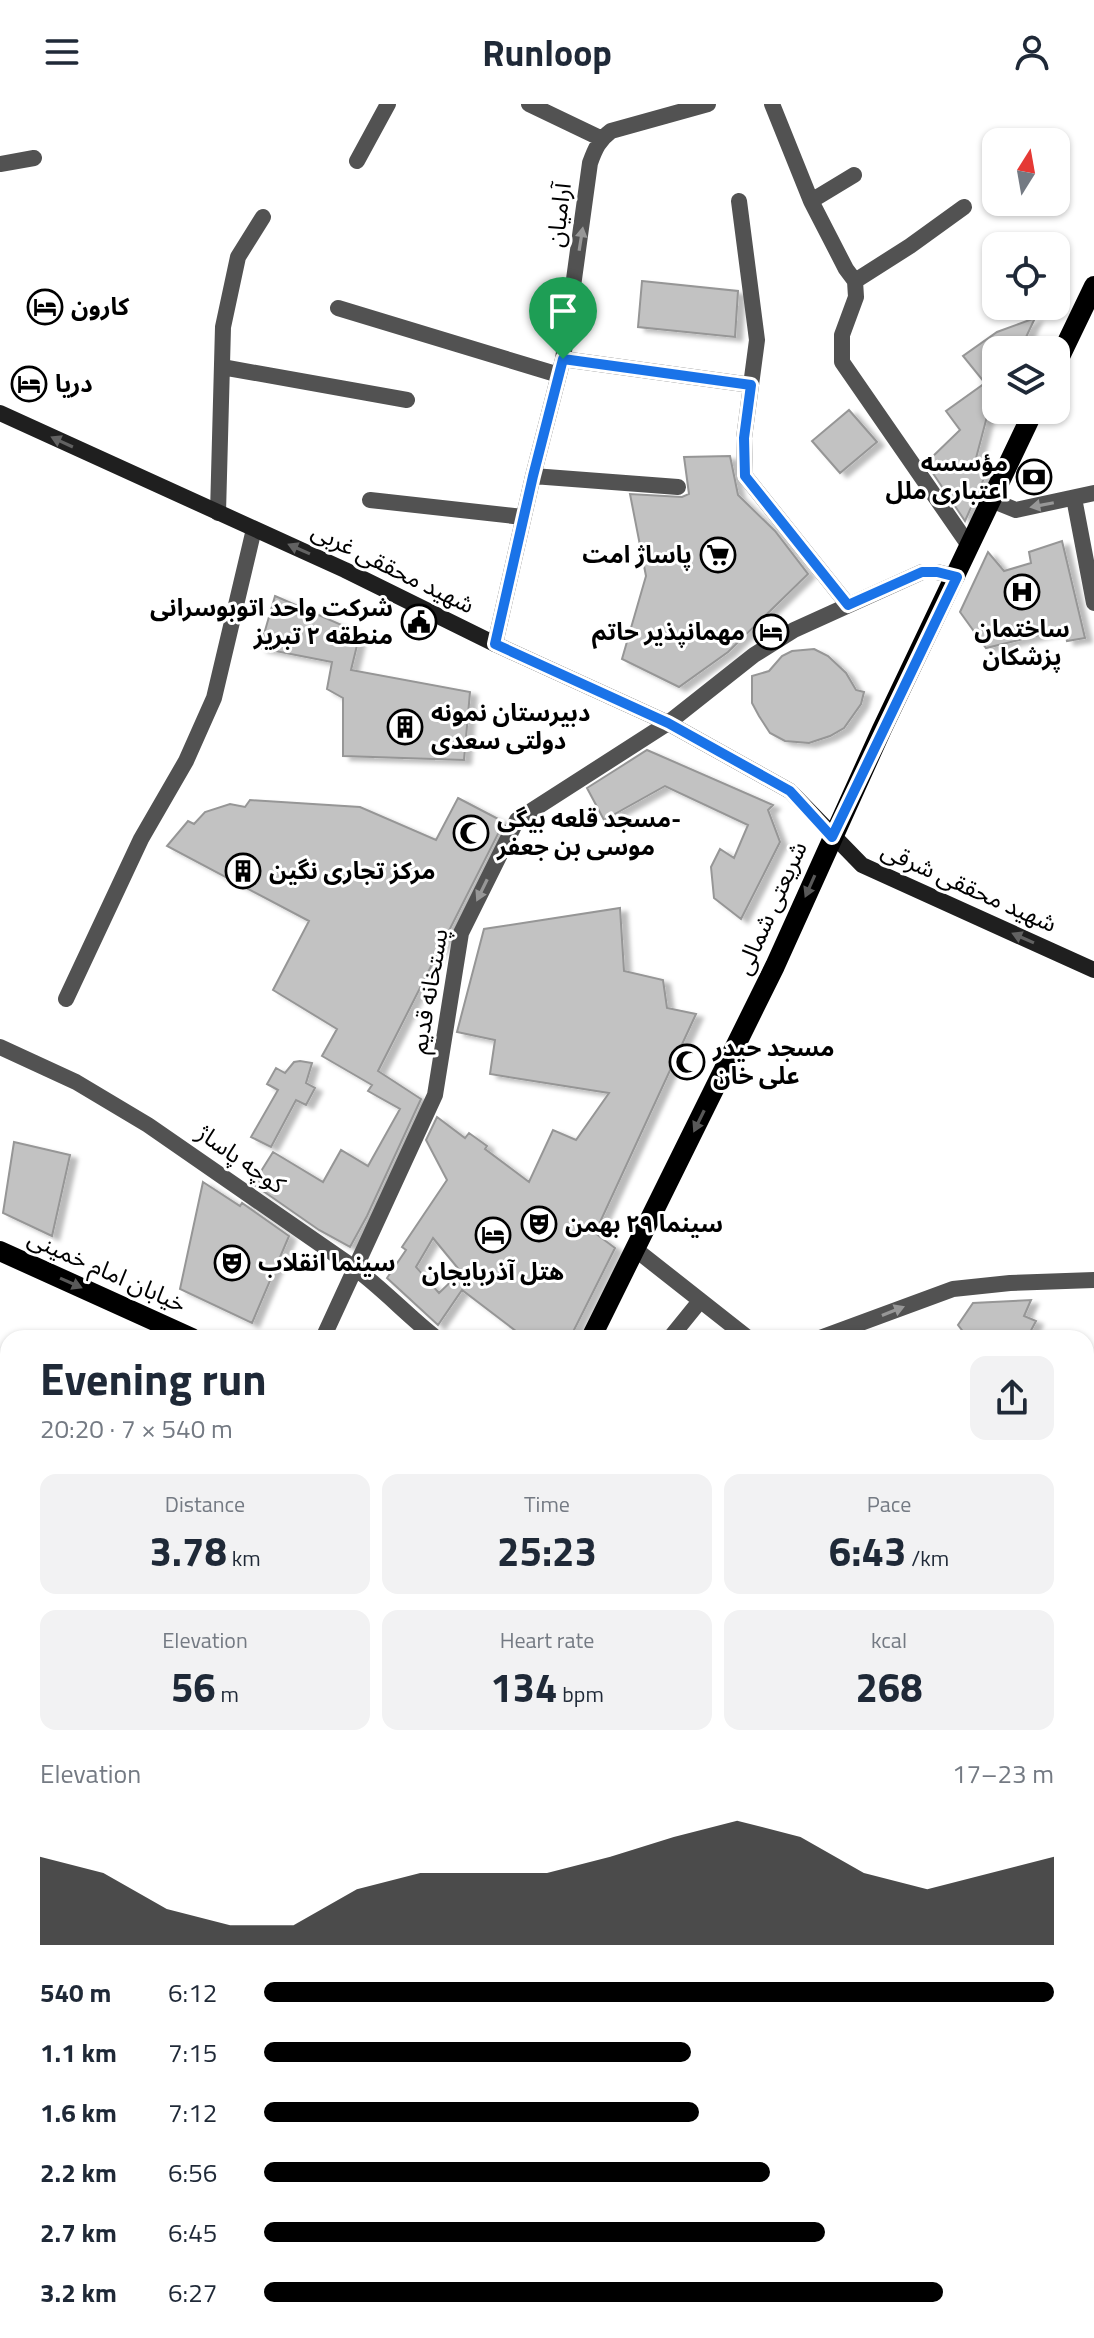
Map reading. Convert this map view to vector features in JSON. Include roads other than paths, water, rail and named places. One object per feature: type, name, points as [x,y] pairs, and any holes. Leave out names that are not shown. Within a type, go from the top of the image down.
[{"type":"main road","points":[[1070,336],[1094,286]]},
{"type":"main road","name":"شریعتی شمالی","points":[[595,1330],[775,966],[832,837],[1027,424]]},
{"type":"main road","name":"خیابان امام خمینی","points":[[0,1251],[174,1330]]},
{"type":"street","points":[[357,161],[388,104]]},
{"type":"street","points":[[529,104],[600,138],[624,126],[708,104]]},
{"type":"street","points":[[772,104],[811,201],[855,281],[856,297],[841,343],[842,362],[970,547]]},
{"type":"street","name":"آرامیان","points":[[495,644],[561,367],[590,163],[600,138]]},
{"type":"street","points":[[0,164],[34,158]]},
{"type":"street","points":[[811,201],[854,175]]},
{"type":"street","points":[[739,201],[757,340],[744,438],[745,476],[848,605]]},
{"type":"street","points":[[855,281],[964,207]]},
{"type":"street","points":[[218,513],[223,327],[238,257],[263,217]]},
{"type":"street","points":[[338,308],[561,367],[751,385]]},
{"type":"street","points":[[222,367],[407,400]]},
{"type":"street","name":"شهید محققی غربی","points":[[0,413],[345,570],[495,644],[668,723],[790,791],[832,837]]},
{"type":"street","points":[[533,476],[678,487]]},
{"type":"street","points":[[991,500],[1016,510],[1094,493]]},
{"type":"street","points":[[1074,498],[1094,603]]},
{"type":"street","points":[[370,500],[523,517]]},
{"type":"street","points":[[66,999],[141,839],[186,761],[214,698],[254,529]]},
{"type":"street","name":"پستخانه قدیم","points":[[327,1330],[435,1095],[461,933],[517,820],[668,723],[754,655],[794,630],[922,572],[957,577]]},
{"type":"street","name":"شهید محققی شرقی","points":[[832,837],[862,865],[1094,970]]},
{"type":"street","name":"کوچه پاساژ","points":[[0,1047],[76,1082],[148,1125],[356,1269],[389,1294],[426,1330]]},
{"type":"street","points":[[635,1249],[738,1330]]},
{"type":"street","points":[[842,1330],[953,1289],[1094,1280]]},
{"type":"street","points":[[676,1330],[700,1301]]},
{"type":"place","name":"کارون","points":[[45,307]]},
{"type":"place","name":"دریا","points":[[29,384]]},
{"type":"place","name":"مؤسسه اعتباری ملل","points":[[1034,477]]},
{"type":"place","name":"پاساژ امت","points":[[718,555]]},
{"type":"place","name":"ساختمان پزشکان","points":[[1022,592]]},
{"type":"place","name":"شرکت واحد اتوبوسرانی منطقه ۲ تبریز","points":[[419,622]]},
{"type":"place","name":"مهمانپذیر حاتم","points":[[771,632]]},
{"type":"place","name":"دبیرستان نمونه دولتی سعدی","points":[[405,727]]},
{"type":"place","name":"مسجد قلعه بیگی- موسی بن جعفر","points":[[471,833]]},
{"type":"place","name":"مرکز تجاری نگین","points":[[243,871]]},
{"type":"place","name":"مسجد حیدر علی خان","points":[[687,1062]]},
{"type":"place","name":"سینما ۲۹ بهمن","points":[[539,1224]]},
{"type":"place","name":"هتل آذربایجان","points":[[493,1235]]},
{"type":"place","name":"سینما انقلاب","points":[[232,1263]]}]
